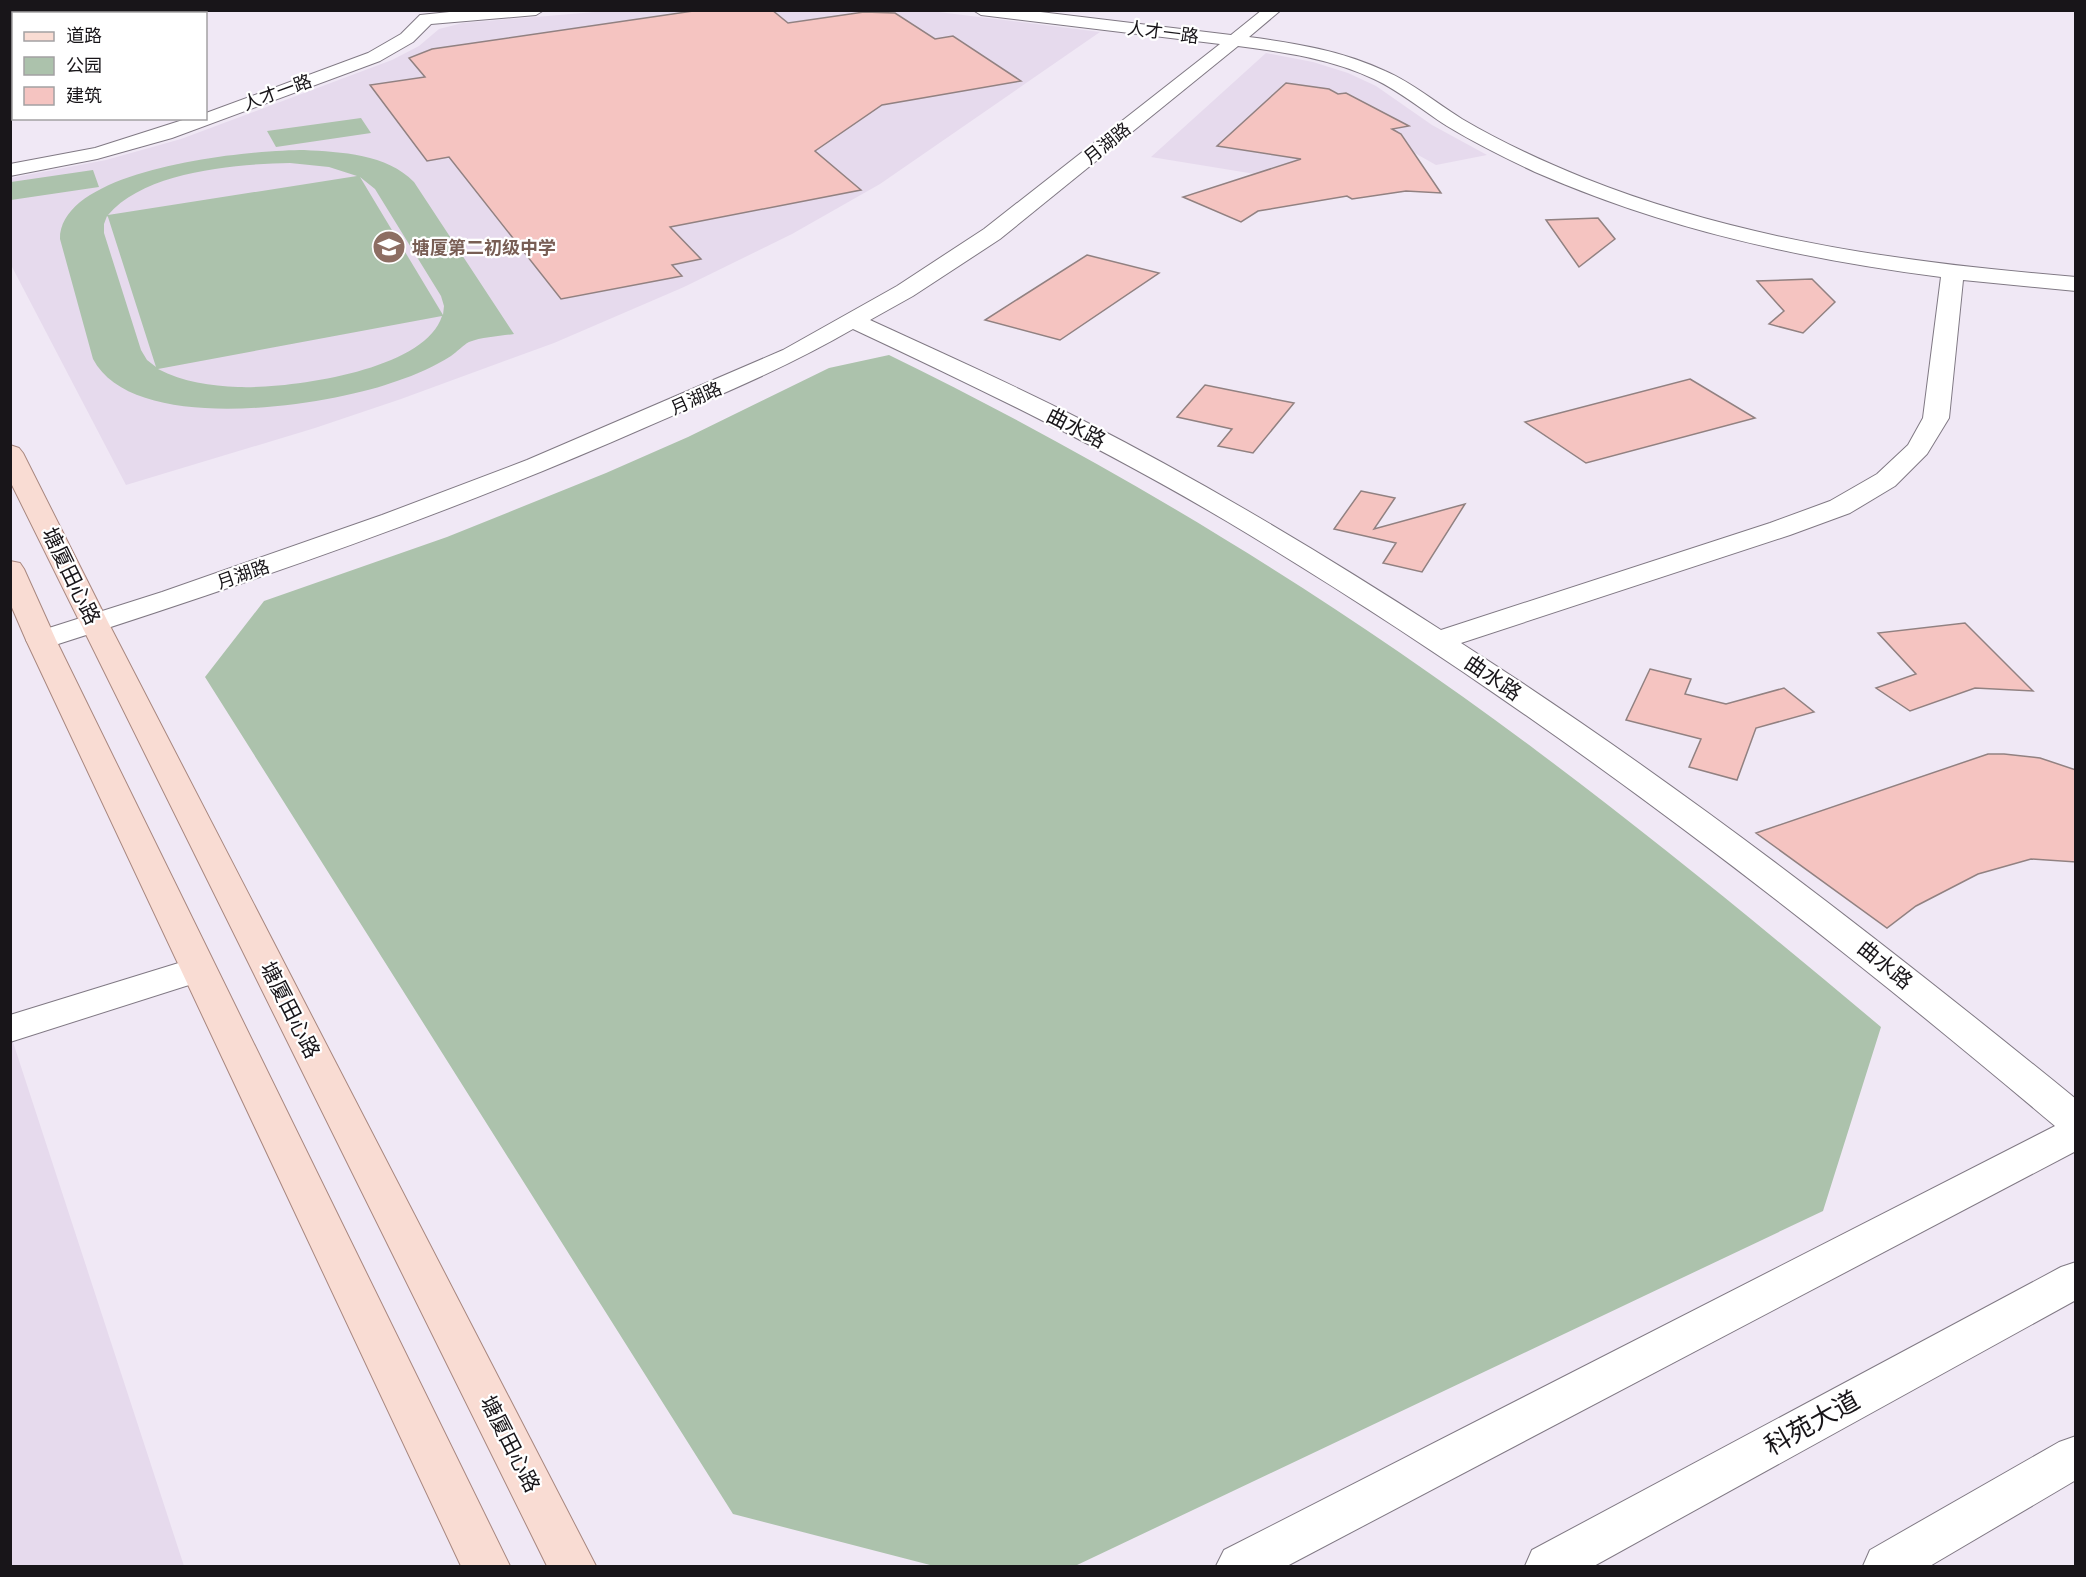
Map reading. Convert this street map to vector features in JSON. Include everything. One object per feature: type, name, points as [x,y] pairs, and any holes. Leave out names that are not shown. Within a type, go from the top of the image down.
[{"type":"main road","name":"塘厦田心路","points":[[10,453],[94,624],[572,1566]]},
{"type":"main road","points":[[10,569],[41,640],[198,969],[486,1566]]},
{"type":"street","name":"人才一路","points":[[207,119],[374,57],[407,38],[426,19],[536,10]]},
{"type":"street","name":"人才一路","points":[[981,10],[1237,41],[1316,54],[1365,69],[1396,83],[1453,122],[1494,144],[1596,190],[1662,213],[1736,233],[1817,251],[1953,273],[2076,284]]},
{"type":"street","name":"月湖路","points":[[41,640],[94,624],[392,521],[536,466],[791,356],[942,268],[992,234],[1237,41],[1273,10]]},
{"type":"street","name":"人才一路","points":[[10,170],[97,153],[165,134],[203,120]]},
{"type":"street","points":[[1437,641],[1780,529],[1840,507],[1886,480],[1918,450],[1936,418],[1953,273]]},
{"type":"street","name":"曲水路","points":[[854,321],[1009,394],[1107,444],[1293,550],[1437,641],[1614,762],[1738,852],[1882,963],[2076,1121]]},
{"type":"street","points":[[10,1029],[198,969]]},
{"type":"street","points":[[1241,1566],[2076,1133]]},
{"type":"street","name":"科苑大道","points":[[1549,1566],[2076,1279]]},
{"type":"street","points":[[1887,1566],[2076,1456]]},
{"type":"shaded area","name":"塘厦第二初级中学","points":[[619,10],[922,10],[1100,32],[880,184],[792,234],[684,287],[554,343],[401,399],[315,428],[126,485],[11,265],[11,178],[106,160],[181,139],[392,60],[419,46],[439,29],[463,23]]},
{"type":"shaded area","points":[[1266,53],[1313,62],[1348,73],[1376,86],[1432,125],[1487,155],[1436,165],[1411,151],[1274,177],[1151,157]]},
{"type":"shaded area","points":[[11,1036],[184,1566],[11,1566]]},
{"type":"green space","points":[[361,118],[371,133],[276,147],[267,131]]},
{"type":"green space","points":[[304,150],[363,156],[391,165],[403,173],[414,182],[514,334],[469,342],[451,356],[397,381],[327,399],[282,406],[235,409],[190,407],[148,399],[115,383],[93,359],[60,239],[68,215],[91,195],[123,179],[204,159]],"holes":[[[290,163],[329,167],[357,176],[108,215],[124,200],[168,179],[244,165]],[[360,177],[375,189],[441,296],[444,306],[443,315]],[[107,216],[156,367],[147,360],[141,350],[104,233]],[[442,316],[430,335],[410,351],[352,373],[320,380],[260,387],[228,386],[187,380],[158,369]]]},
{"type":"green space","points":[[93,170],[99,187],[11,200],[11,182]]},
{"type":"green space","points":[[889,355],[1058,442],[1141,489],[1303,588],[1382,641],[1537,751],[1625,818],[1881,1027],[1823,1211],[1075,1566],[934,1566],[733,1514],[205,677],[264,601],[447,537],[606,473],[688,437],[829,368]]},
{"type":"building","points":[[700,10],[772,10],[788,23],[864,12],[895,13],[935,39],[953,36],[1021,81],[882,105],[815,151],[861,190],[670,227],[701,259],[672,265],[682,276],[561,299],[449,157],[427,161],[370,85],[425,77],[409,58],[432,49]]},
{"type":"building","points":[[1286,83],[1329,89],[1338,94],[1346,93],[1409,126],[1392,129],[1401,134],[1441,193],[1406,191],[1352,199],[1347,196],[1258,211],[1241,222],[1183,197],[1301,159],[1217,146]]},
{"type":"building","points":[[1598,218],[1615,239],[1579,267],[1546,220]]},
{"type":"building","points":[[1087,255],[1159,273],[1060,340],[985,320]]},
{"type":"building","points":[[1812,279],[1835,302],[1803,333],[1769,324],[1784,311],[1757,281]]},
{"type":"building","points":[[1690,379],[1755,418],[1586,463],[1525,422]]},
{"type":"building","points":[[1205,385],[1294,403],[1253,453],[1218,446],[1232,429],[1177,417]]},
{"type":"building","points":[[1361,491],[1395,498],[1374,529],[1465,504],[1422,572],[1383,563],[1396,543],[1334,529]]},
{"type":"building","points":[[1965,623],[2033,691],[1975,688],[1910,711],[1876,688],[1916,674],[1878,633]]},
{"type":"building","points":[[1650,669],[1691,679],[1685,694],[1726,704],[1784,688],[1814,712],[1756,728],[1737,780],[1689,767],[1701,739],[1626,720]]},
{"type":"building","points":[[1988,754],[2040,758],[2076,770],[2076,862],[2031,859],[1978,874],[1916,906],[1887,928],[1756,833]]},
{"type":"place","name":"塘厦第二初级中学","points":[[389,247]]}]
